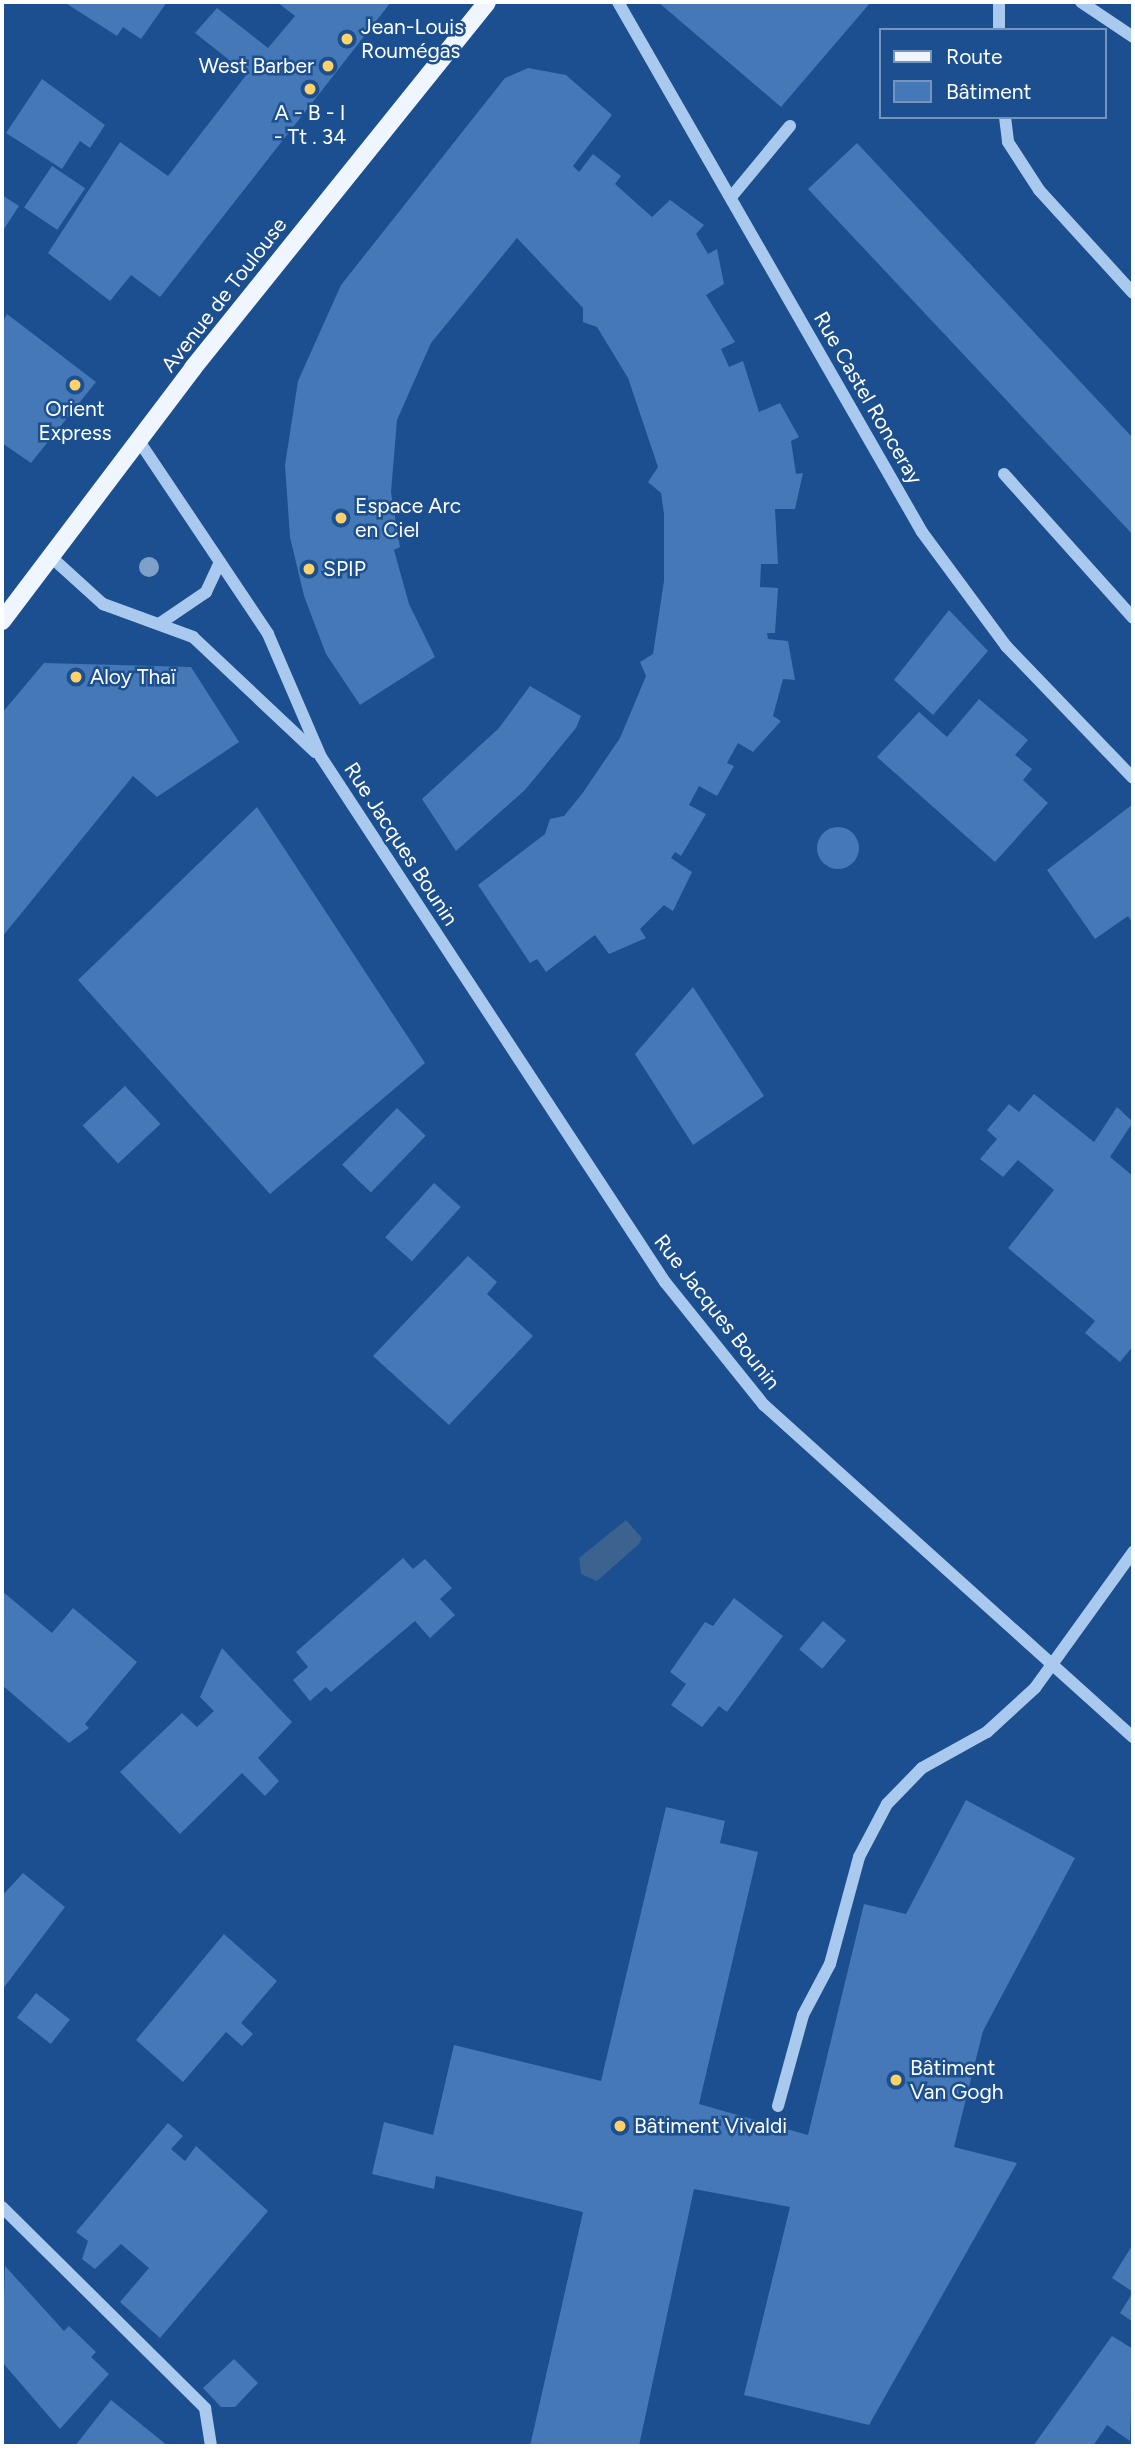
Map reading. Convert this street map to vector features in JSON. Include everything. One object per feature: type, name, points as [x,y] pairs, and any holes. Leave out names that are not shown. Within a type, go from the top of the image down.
[{"type":"main road","name":"Avenue de Toulouse","points":[[2,621],[139,441],[487,2]]},
{"type":"street","name":"Rue Castel Ronceray","points":[[618,2],[732,195],[922,532],[1006,646],[1133,778]]},
{"type":"street","points":[[999,2],[999,28]]},
{"type":"street","points":[[1081,2],[1133,37]]},
{"type":"street","points":[[1004,119],[1008,142],[1040,190],[1133,293]]},
{"type":"street","points":[[732,195],[790,126]]},
{"type":"street","name":"Rue Jacques Bounin","points":[[139,441],[268,634],[321,757],[681,1302],[764,1405],[1133,1737]]},
{"type":"street","points":[[1004,474],[1133,618]]},
{"type":"street","name":"Rue Jacques Bounin","points":[[50,556],[103,604],[193,637],[321,757]]},
{"type":"street","points":[[159,624],[206,592],[220,562]]},
{"type":"street","points":[[778,2106],[803,2015],[830,1964],[859,1857],[887,1804],[922,1768],[987,1732],[1054,1665],[1133,1552]]},
{"type":"street","points":[[2,2207],[205,2408],[211,2446]]},
{"type":"water","points":[[626,1520],[642,1538],[639,1544],[597,1581],[581,1574],[579,1558]]},
{"type":"building","points":[[64,2],[167,2],[141,39],[123,27],[117,36]]},
{"type":"building","points":[[277,2],[391,2],[160,297],[131,275],[110,301],[48,253],[120,142],[168,176],[247,74],[195,33],[217,8],[268,48],[295,16]]},
{"type":"building","points":[[658,2],[763,3],[871,2],[781,107]]},
{"type":"building","name":"Espace Arc en Ciel","points":[[528,68],[566,75],[612,115],[573,166],[579,172],[593,154],[621,176],[615,184],[652,217],[670,200],[704,225],[696,234],[708,254],[717,249],[724,284],[706,295],[735,342],[721,349],[729,367],[743,361],[759,412],[780,403],[799,437],[791,441],[796,474],[803,473],[795,509],[775,509],[778,564],[761,564],[760,587],[778,588],[775,633],[767,633],[768,639],[788,641],[795,680],[783,679],[773,716],[781,721],[753,752],[738,743],[727,763],[734,766],[717,796],[699,786],[689,805],[706,814],[681,856],[675,852],[671,858],[692,872],[673,911],[664,905],[640,929],[646,938],[609,954],[595,935],[546,972],[537,959],[530,963],[478,885],[545,834],[550,819],[564,816],[582,794],[620,738],[646,676],[640,662],[653,654],[664,581],[664,514],[661,493],[648,482],[658,467],[628,378],[597,327],[583,322],[583,308],[517,238],[431,343],[397,420],[391,492],[400,547],[394,550],[409,604],[435,657],[360,705],[326,654],[304,596],[290,537],[285,465],[298,381],[341,285],[505,78]]},
{"type":"building","points":[[42,79],[105,125],[90,148],[80,141],[62,169],[6,133]]},
{"type":"building","points":[[857,143],[1133,438],[1133,535],[808,189]]},
{"type":"building","points":[[52,166],[85,188],[57,230],[24,207]]},
{"type":"building","points":[[2,195],[19,206],[2,232]]},
{"type":"building","points":[[7,314],[96,382],[31,463],[2,443],[2,323]]},
{"type":"building","points":[[949,610],[988,651],[933,715],[894,680]]},
{"type":"building","points":[[44,663],[191,667],[239,742],[157,797],[133,776],[2,937],[2,713]]},
{"type":"building","points":[[530,686],[581,716],[576,728],[525,790],[456,851],[422,799],[499,728]]},
{"type":"building","points":[[979,699],[1028,740],[1015,755],[1032,769],[1023,780],[1048,803],[995,862],[877,757],[919,712],[947,737]]},
{"type":"building","points":[[1133,804],[1133,924],[1128,916],[1095,939],[1047,870]]},
{"type":"building","points":[[257,807],[425,1063],[270,1194],[78,980]]},
{"type":"building","points":[[838,827],[853,833],[859,848],[853,863],[838,869],[823,863],[817,848],[823,833]]},
{"type":"building","points":[[693,987],[764,1096],[693,1145],[635,1054]]},
{"type":"building","points":[[125,1086],[160,1124],[118,1164],[83,1126]]},
{"type":"building","points":[[1034,1094],[1094,1142],[1117,1107],[1133,1122],[1110,1157],[1133,1176],[1133,1346],[1120,1362],[1085,1333],[1095,1321],[1008,1248],[1054,1190],[1018,1160],[1003,1177],[980,1159],[997,1139],[987,1130],[1009,1104],[1019,1112]]},
{"type":"building","points":[[397,1108],[426,1136],[371,1193],[342,1165]]},
{"type":"building","points":[[434,1183],[461,1207],[412,1261],[385,1237]]},
{"type":"building","points":[[468,1256],[497,1282],[487,1294],[533,1336],[449,1425],[373,1356]]},
{"type":"building","points":[[403,1558],[413,1569],[425,1559],[452,1588],[440,1599],[455,1615],[430,1638],[415,1621],[331,1692],[326,1687],[310,1701],[293,1680],[308,1667],[296,1652]]},
{"type":"building","points":[[2,1591],[52,1633],[73,1608],[137,1662],[85,1724],[89,1728],[69,1743],[2,1685]]},
{"type":"building","points":[[734,1598],[783,1636],[727,1712],[719,1706],[702,1727],[671,1705],[686,1684],[670,1672],[705,1622],[713,1626]]},
{"type":"building","points":[[823,1621],[846,1640],[822,1669],[799,1649]]},
{"type":"building","points":[[222,1648],[292,1722],[258,1758],[279,1781],[265,1796],[242,1773],[180,1834],[120,1772],[182,1713],[197,1727],[214,1711],[200,1697]]},
{"type":"building","points":[[966,1800],[1075,1858],[983,2031],[954,2147],[1017,2163],[869,2425],[744,2395],[790,2207],[694,2189],[639,2446],[530,2446],[583,2212],[436,2176],[434,2189],[372,2174],[384,2122],[433,2135],[454,2045],[601,2081],[666,1807],[725,1821],[720,1843],[758,1852],[699,2104],[808,2135],[864,1904],[906,1914]]},
{"type":"building","points":[[23,1873],[65,1907],[2,1990],[2,1896]]},
{"type":"building","points":[[224,1934],[277,1981],[241,2023],[253,2034],[242,2046],[226,2032],[183,2082],[136,2040]]},
{"type":"building","points":[[36,1993],[70,2019],[51,2044],[17,2017]]},
{"type":"building","points":[[168,2123],[183,2136],[171,2149],[185,2161],[196,2146],[268,2211],[160,2338],[120,2302],[149,2268],[121,2244],[95,2269],[82,2259],[88,2241],[76,2232]]},
{"type":"building","points":[[1133,2244],[1133,2292],[1112,2278]]},
{"type":"building","points":[[5,2266],[64,2331],[69,2326],[96,2352],[91,2357],[109,2374],[60,2429],[2,2362]]},
{"type":"building","points":[[1133,2292],[1133,2322],[1120,2313]]},
{"type":"building","points":[[1112,2336],[1133,2349],[1130,2441],[1107,2425],[1093,2446],[1033,2446]]},
{"type":"building","points":[[234,2359],[258,2383],[235,2407],[221,2407],[203,2388]]},
{"type":"building","points":[[111,2400],[168,2446],[75,2446]]},
{"type":"place","name":"Jean-Louis Roumégas","points":[[347,39]]},
{"type":"place","name":"West Barber","points":[[328,66]]},
{"type":"place","name":"A - B - I - Tt . 34","points":[[310,89]]},
{"type":"place","name":"Orient Express","points":[[75,385]]},
{"type":"place","name":"Espace Arc en Ciel","points":[[341,518]]},
{"type":"place","name":"SPIP","points":[[309,569]]},
{"type":"place","name":"Aloy Thaï","points":[[76,677]]},
{"type":"place","name":"Bâtiment Van Gogh","points":[[896,2080]]},
{"type":"place","name":"Bâtiment Vivaldi","points":[[620,2126]]}]
